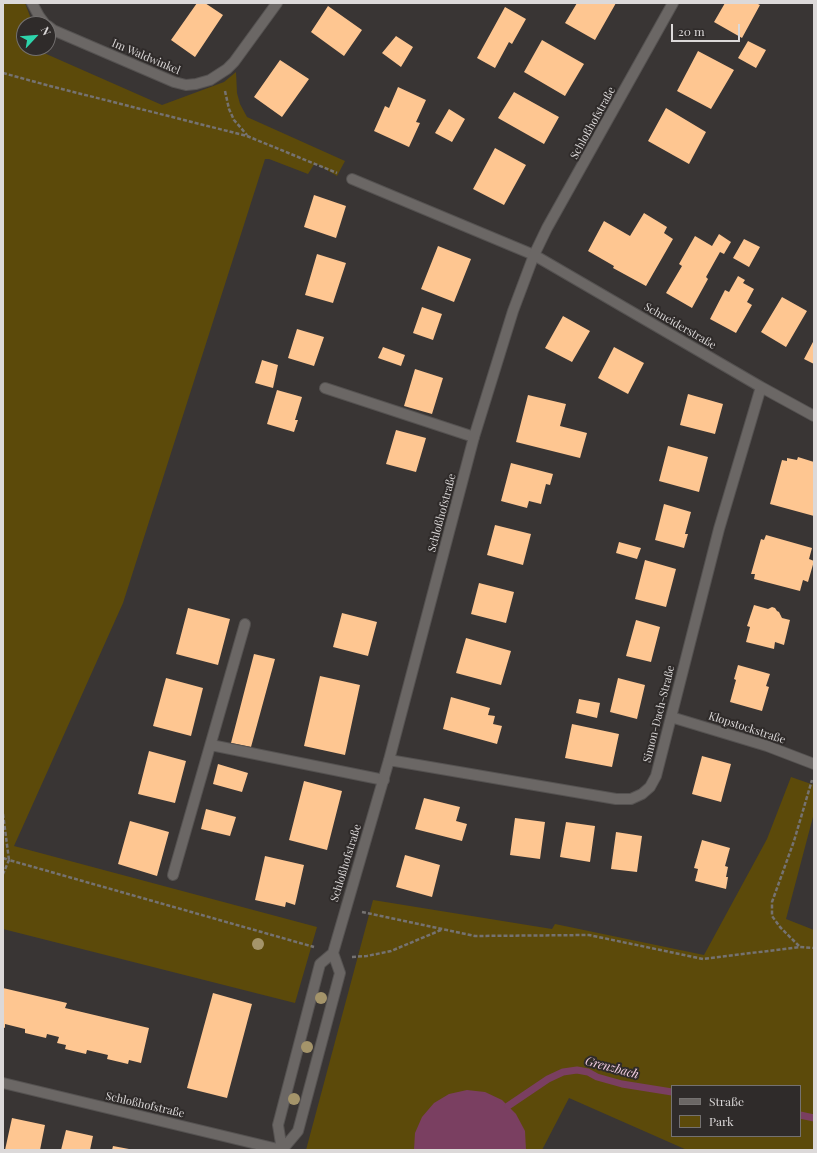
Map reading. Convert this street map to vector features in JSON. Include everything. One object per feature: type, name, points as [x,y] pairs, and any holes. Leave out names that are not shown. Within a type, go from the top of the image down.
[{"type":"street","points":[[32,3],[39,16]]},
{"type":"street","name":"Im Waldwinkel","points":[[56,31],[174,82],[186,85],[196,84],[210,80],[234,62],[276,3]]},
{"type":"street","name":"Schloßhofstraße","points":[[3,1083],[282,1150],[278,1125],[320,964],[333,953],[384,780],[474,436],[513,311],[534,255],[547,228],[673,3]]},
{"type":"street","points":[[352,179],[534,255]]},
{"type":"street","name":"Schneiderstraße","points":[[534,255],[761,387],[814,416]]},
{"type":"street","name":"Simon-Dach-Straße","points":[[389,760],[616,799],[631,799],[642,794],[650,787],[656,776],[719,529],[761,387]]},
{"type":"street","points":[[325,388],[474,436]]},
{"type":"street","points":[[173,875],[245,624]]},
{"type":"street","name":"Klopstockstraße","points":[[671,717],[767,746],[814,764]]},
{"type":"street","points":[[211,745],[384,780]]},
{"type":"street","points":[[282,1150],[298,1131],[340,973],[333,953]]},
{"type":"path","points":[[3,72],[50,86],[247,136],[352,179]]},
{"type":"path","points":[[221,73],[229,109],[234,120],[247,136]]},
{"type":"path","points":[[800,946],[780,928],[772,916],[772,902],[794,841],[812,779]]},
{"type":"path","points":[[3,814],[9,860],[3,874]]},
{"type":"path","points":[[3,858],[350,957],[367,956],[391,951],[441,930]]},
{"type":"path","points":[[346,908],[441,930],[475,936],[589,935],[703,959],[800,946],[814,948]]},
{"type":"green space","points":[[3,3],[25,3],[30,16],[16,16],[16,56],[51,56],[162,105],[224,82],[236,72],[237,93],[240,104],[247,117],[345,161],[337,176],[315,163],[308,174],[269,159],[265,159],[123,603],[14,846],[317,927],[295,1003],[3,929]]},
{"type":"green space","points":[[791,777],[814,785],[814,813],[786,919],[814,930],[814,1150],[687,1150],[569,1098],[542,1150],[306,1150],[373,900],[552,929],[555,924],[704,955],[767,839]]},
{"type":"shaded area","points":[[467,1090],[485,1092],[502,1100],[516,1114],[525,1131],[526,1150],[414,1150],[415,1133],[422,1117],[434,1103],[449,1094]]},
{"type":"building","points":[[197,3],[205,3],[223,15],[195,57],[171,40]]},
{"type":"building","points":[[577,3],[616,3],[595,40],[565,23]]},
{"type":"building","points":[[725,3],[756,3],[760,5],[742,38],[714,22]]},
{"type":"building","points":[[328,6],[362,30],[344,56],[311,32]]},
{"type":"building","points":[[505,7],[526,19],[512,44],[509,42],[495,68],[477,58]]},
{"type":"building","points":[[396,36],[413,47],[401,67],[382,53]]},
{"type":"building","points":[[542,40],[584,64],[565,96],[524,72]]},
{"type":"building","points":[[748,41],[766,50],[756,68],[738,58]]},
{"type":"building","points":[[698,51],[734,70],[711,109],[677,91]]},
{"type":"building","points":[[280,60],[309,79],[282,117],[254,97]]},
{"type":"building","points":[[398,87],[426,100],[416,122],[420,123],[409,147],[374,131],[385,106],[389,108]]},
{"type":"building","points":[[514,92],[559,117],[544,144],[498,118]]},
{"type":"building","points":[[666,108],[706,132],[689,164],[648,141]]},
{"type":"building","points":[[449,109],[465,119],[452,142],[435,133]]},
{"type":"building","points":[[495,148],[526,165],[504,205],[473,189]]},
{"type":"building","points":[[314,195],[346,206],[336,238],[304,227]]},
{"type":"building","points":[[644,213],[667,227],[664,233],[673,239],[646,286],[613,268],[614,266],[588,251],[604,221],[630,236]]},
{"type":"building","points":[[719,234],[731,242],[724,254],[720,252],[706,277],[708,279],[692,308],[666,293],[682,266],[679,264],[695,236],[712,246]]},
{"type":"building","points":[[744,239],[760,247],[749,267],[733,258]]},
{"type":"building","points":[[438,246],[471,259],[454,302],[421,289]]},
{"type":"building","points":[[317,254],[346,263],[333,303],[305,295]]},
{"type":"building","points":[[738,276],[745,280],[743,283],[754,289],[747,302],[752,305],[736,333],[710,319],[725,290],[729,292]]},
{"type":"building","points":[[782,297],[807,311],[786,347],[761,332]]},
{"type":"building","points":[[422,307],[442,314],[433,340],[413,333]]},
{"type":"building","points":[[563,316],[590,331],[572,362],[545,348]]},
{"type":"building","points":[[297,329],[324,337],[314,366],[288,358]]},
{"type":"building","points":[[814,340],[814,364],[804,359]]},
{"type":"building","points":[[383,347],[405,355],[401,366],[378,358]]},
{"type":"building","points":[[614,347],[644,363],[628,394],[598,378]]},
{"type":"building","points":[[262,360],[278,365],[273,388],[255,383]]},
{"type":"building","points":[[415,369],[443,378],[432,414],[404,406]]},
{"type":"building","points":[[277,390],[302,397],[295,420],[298,420],[294,432],[267,424]]},
{"type":"building","points":[[688,394],[723,404],[715,434],[680,425]]},
{"type":"building","points":[[528,395],[566,404],[560,426],[587,433],[580,458],[516,442]]},
{"type":"building","points":[[396,430],[426,438],[416,472],[386,464]]},
{"type":"building","points":[[668,446],[708,457],[699,492],[659,481]]},
{"type":"building","points":[[798,457],[814,462],[814,516],[770,504],[782,460],[787,461],[787,458],[797,460]]},
{"type":"building","points":[[511,463],[553,474],[550,485],[546,484],[541,504],[529,501],[527,508],[501,501]]},
{"type":"building","points":[[664,504],[691,512],[685,534],[688,534],[684,548],[655,540]]},
{"type":"building","points":[[495,525],[531,534],[523,565],[487,555]]},
{"type":"building","points":[[766,535],[812,548],[809,559],[814,561],[808,582],[803,580],[800,591],[754,579],[755,574],[751,574],[761,539],[764,540]]},
{"type":"building","points":[[619,542],[641,548],[637,559],[616,553]]},
{"type":"building","points":[[645,560],[676,569],[666,607],[635,599]]},
{"type":"building","points":[[479,583],[514,592],[506,623],[471,614]]},
{"type":"building","points":[[754,605],[768,609],[772,607],[775,608],[782,618],[790,620],[784,645],[775,642],[774,649],[746,642],[750,627],[747,626]]},
{"type":"building","points":[[188,608],[230,619],[218,665],[176,654]]},
{"type":"building","points":[[342,613],[377,622],[368,656],[333,647]]},
{"type":"building","points":[[636,620],[660,627],[651,662],[626,656]]},
{"type":"building","points":[[466,638],[511,651],[501,685],[456,673]]},
{"type":"building","points":[[254,654],[275,659],[251,747],[231,743]]},
{"type":"building","points":[[738,665],[770,674],[766,686],[769,687],[762,711],[730,702],[736,680],[734,679]]},
{"type":"building","points":[[320,676],[360,685],[345,755],[304,746]]},
{"type":"building","points":[[166,678],[203,688],[191,736],[153,726]]},
{"type":"building","points":[[618,678],[645,685],[637,719],[610,712]]},
{"type":"building","points":[[451,697],[490,708],[488,715],[495,716],[493,724],[502,726],[497,744],[443,729]]},
{"type":"building","points":[[579,699],[600,703],[597,718],[576,713]]},
{"type":"building","points":[[572,724],[619,734],[612,767],[565,758]]},
{"type":"building","points":[[149,751],[186,761],[175,803],[138,794]]},
{"type":"building","points":[[702,756],[731,764],[721,802],[692,794]]},
{"type":"building","points":[[218,764],[248,773],[242,792],[213,784]]},
{"type":"building","points":[[304,781],[342,791],[327,850],[289,840]]},
{"type":"building","points":[[424,798],[460,807],[456,821],[467,824],[462,841],[415,829]]},
{"type":"building","points":[[206,809],[236,817],[230,836],[201,829]]},
{"type":"building","points":[[515,818],[545,822],[540,859],[510,855]]},
{"type":"building","points":[[130,821],[169,832],[157,876],[118,864]]},
{"type":"building","points":[[566,822],[595,826],[590,862],[560,857]]},
{"type":"building","points":[[616,832],[642,836],[637,872],[611,869]]},
{"type":"building","points":[[702,840],[730,848],[725,866],[728,867],[726,889],[695,881],[698,869],[694,868]]},
{"type":"building","points":[[405,855],[440,865],[432,897],[396,887]]},
{"type":"building","points":[[265,856],[304,865],[295,905],[286,902],[285,907],[255,900]]},
{"type":"building","points":[[3,988],[67,1003],[65,1008],[149,1028],[141,1063],[129,1060],[128,1064],[107,1059],[108,1055],[87,1050],[86,1054],[65,1049],[66,1045],[57,1043],[59,1037],[47,1034],[46,1038],[25,1033],[25,1029],[5,1024],[5,1028],[3,1027]]},
{"type":"building","points":[[213,993],[252,1004],[227,1098],[187,1088]]},
{"type":"building","points":[[12,1118],[45,1125],[40,1150],[5,1150]]},
{"type":"building","points":[[66,1130],[93,1136],[90,1150],[61,1150]]},
{"type":"building","points":[[113,1146],[129,1149],[129,1150],[112,1150]]},
{"type":"waterway","name":"Grenzbach","points":[[508,1106],[548,1079],[563,1072],[577,1070],[588,1072],[597,1077],[622,1084],[671,1092]]},
{"type":"waterway","name":"Grenzbach","points":[[801,1115],[814,1118]]}]
